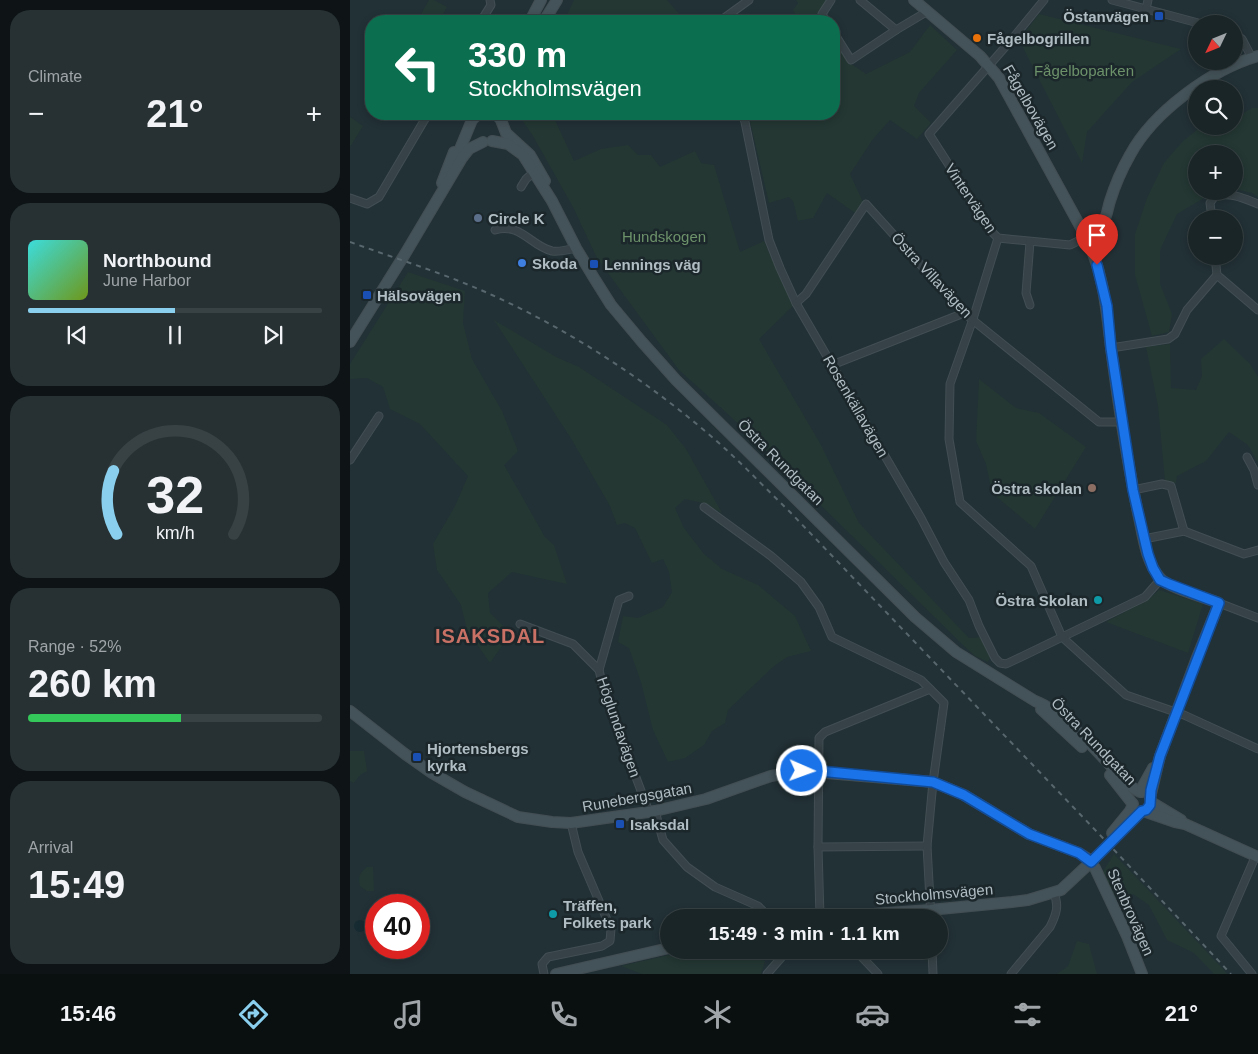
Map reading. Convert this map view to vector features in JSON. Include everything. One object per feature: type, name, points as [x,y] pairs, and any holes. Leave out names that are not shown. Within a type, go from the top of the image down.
[{"type":"street","points":[[484,15],[490,5],[490,0]]},
{"type":"street","points":[[533,15],[541,0]]},
{"type":"street","points":[[548,15],[557,0]]},
{"type":"street","points":[[728,15],[749,0]]},
{"type":"street","points":[[823,15],[831,0]]},
{"type":"street","points":[[860,0],[896,30]]},
{"type":"street","name":"Fågelbovägen","points":[[914,0],[988,65],[999,78],[1093,252],[1107,306],[1111,348],[1133,490],[1144,539],[1153,568],[1160,580]]},
{"type":"street","points":[[988,65],[1044,0]]},
{"type":"street","points":[[1112,0],[1188,20]]},
{"type":"street","points":[[1146,10],[1148,0]]},
{"type":"street","points":[[840,43],[851,60],[928,11]]},
{"type":"street","points":[[1086,237],[1104,221],[1130,154],[1166,110],[1188,91],[1207,79],[1255,57],[1243,40]]},
{"type":"street","name":"Vintervägen","points":[[988,65],[929,134],[992,232],[998,238],[1070,245],[1086,237]]},
{"type":"street","points":[[350,198],[367,204],[379,197],[424,120]]},
{"type":"street","points":[[435,203],[443,178],[467,120]]},
{"type":"street","points":[[435,203],[472,120]]},
{"type":"street","points":[[350,342],[469,149],[498,138],[501,132],[500,120]]},
{"type":"street","name":"Östra Rundgatan","points":[[501,120],[506,134],[530,155],[545,180],[552,201]]},
{"type":"street","name":"Rosenkällavägen","points":[[745,120],[769,240],[796,303],[921,518],[944,562],[969,600],[979,626],[995,658],[1000,663],[1006,664],[1062,637]]},
{"type":"street","points":[[471,125],[473,134],[488,141]]},
{"type":"street","name":"Östra Rundgatan","points":[[488,141],[508,144],[523,155],[552,201],[576,248],[611,305],[676,380],[914,617],[956,652],[1035,701],[1044,704],[1060,716],[1128,785],[1177,816],[1185,824]]},
{"type":"street","points":[[435,203],[452,183],[466,160],[478,150],[496,147],[506,149],[522,161],[533,173],[521,187]]},
{"type":"street","points":[[1211,210],[1210,203],[1215,196],[1225,194],[1235,195],[1258,204]]},
{"type":"street","name":"Östra Villavägen","points":[[796,303],[806,294],[866,204],[964,313],[1099,422],[1122,422]]},
{"type":"street","points":[[495,230],[503,227],[514,229],[550,250],[557,252],[576,248]]},
{"type":"street","points":[[998,238],[973,319],[950,384],[949,439],[960,502],[1031,566],[1062,637],[1126,695],[1177,713],[1258,749]]},
{"type":"street","points":[[1030,242],[1026,293],[1030,304]]},
{"type":"street","points":[[1111,348],[1168,339],[1175,334],[1187,310],[1217,275],[1216,265]]},
{"type":"street","points":[[1217,275],[1258,310]]},
{"type":"street","points":[[832,365],[964,313]]},
{"type":"street","points":[[350,460],[379,416]]},
{"type":"street","points":[[1247,457],[1254,470],[1258,485]]},
{"type":"street","points":[[1133,490],[1162,484],[1170,486],[1184,531]]},
{"type":"street","points":[[704,507],[771,556],[801,582],[819,607],[832,637],[921,680],[944,703],[933,782],[927,846],[931,909]]},
{"type":"street","points":[[1144,539],[1184,531],[1244,554],[1258,550]]},
{"type":"street","points":[[1062,637],[1145,597],[1160,580],[1258,618]]},
{"type":"street","name":"Höglundavägen","points":[[629,596],[619,600],[599,670],[605,695],[663,840],[686,867],[716,887],[761,909]]},
{"type":"street","points":[[1143,811],[1148,808],[1143,786],[1160,756],[1219,603]]},
{"type":"street","name":"Höglundavägen","points":[[520,624],[573,644],[599,670]]},
{"type":"street","points":[[820,909],[818,740],[823,734],[930,689]]},
{"type":"street","name":"Östra Rundgatan","points":[[1035,701],[1042,710],[1109,773],[1132,803]]},
{"type":"street","name":"Runebergsgatan","points":[[350,711],[432,773],[465,792],[518,817],[571,823],[652,812],[706,800],[771,776],[802,771],[819,771],[933,782],[964,795],[1029,834],[1079,853],[1089,860]]},
{"type":"street","points":[[1146,796],[1135,795],[1132,803],[1135,808],[1185,824],[1257,856],[1221,936],[1252,974]]},
{"type":"street","name":"Stockholmsvägen","points":[[1089,860],[1130,811],[1132,803]]},
{"type":"street","name":"Stockholmsvägen","points":[[948,911],[1028,900],[1053,892],[1143,811]]},
{"type":"street","points":[[544,974],[542,964],[548,957],[602,946],[610,941],[611,929],[578,852],[571,823]]},
{"type":"street","points":[[818,847],[927,846]]},
{"type":"street","name":"Stenbrovägen","points":[[1089,860],[1127,936],[1142,974]]},
{"type":"street","points":[[1011,974],[1050,927],[1057,909],[1056,897],[1053,892]]},
{"type":"street","points":[[556,974],[660,950]]},
{"type":"street","points":[[767,974],[780,959]]},
{"type":"street","points":[[864,959],[878,974]]},
{"type":"street","points":[[932,959],[933,974]]},
{"type":"green space","points":[[429,0],[434,0],[447,7],[442,15],[420,15]]},
{"type":"green space","points":[[574,0],[667,0],[680,15],[567,15]]},
{"type":"green space","points":[[796,0],[827,0],[818,13],[819,15],[796,15],[793,10],[798,3]]},
{"type":"green space","name":"Fågelboparken","points":[[1039,14],[1181,49],[1132,82],[1087,132],[1082,163],[1019,40]]},
{"type":"green space","points":[[930,25],[957,50],[919,93],[914,106],[931,123],[917,139],[890,120],[873,139],[850,174],[863,202],[855,213],[827,193],[813,218],[798,221],[793,201],[789,197],[769,203],[750,121],[840,120],[840,49],[847,61],[866,74],[910,52]]},
{"type":"green space","points":[[1252,108],[1258,108],[1258,197],[1243,191],[1243,145],[1188,145],[1188,200],[1201,200],[1177,214],[1160,250],[1160,284],[1172,314],[1169,332],[1152,336],[1135,275],[1135,234],[1147,198],[1164,163],[1183,141],[1191,135],[1243,135],[1243,114]]},
{"type":"green space","points":[[350,117],[363,126],[350,147]]},
{"type":"green space","name":"Hundskogen","points":[[522,120],[555,120],[574,161],[601,149],[628,145],[638,155],[651,155],[660,167],[695,151],[701,163],[714,165],[740,252],[764,241],[793,306],[759,339],[821,445],[859,523],[969,638],[983,637],[993,652],[988,662],[975,656],[963,645],[730,416],[679,370],[597,258],[573,207]]},
{"type":"green space","points":[[408,272],[465,291],[463,323],[472,359],[502,411],[518,451],[504,465],[545,537],[554,545],[567,584],[512,572],[488,593],[490,613],[511,633],[490,663],[467,630],[461,605],[437,570],[433,544],[455,506],[468,476],[420,424],[390,409],[383,387],[367,378],[350,379],[350,364]]},
{"type":"green space","points":[[494,320],[556,357],[579,367],[667,425],[686,449],[722,513],[703,503],[685,499],[675,508],[684,528],[704,554],[722,569],[758,585],[795,616],[811,651],[787,657],[773,667],[728,710],[725,723],[712,731],[704,745],[685,758],[668,762],[653,730],[641,682],[629,648],[618,642],[623,616],[638,618],[663,607],[672,592],[669,572],[663,559],[652,563],[635,528],[625,523],[617,525],[610,506],[572,440]]},
{"type":"green space","points":[[1224,339],[1250,364],[1258,377],[1258,463],[1248,445],[1229,432],[1206,461],[1177,476],[1176,483],[1165,481],[1158,406],[1146,347],[1170,344],[1171,388],[1196,390],[1202,376],[1201,359]]},
{"type":"green space","points":[[979,379],[1016,408],[1039,413],[1086,447],[1035,529],[992,493],[986,464],[976,441]]},
{"type":"green space","points":[[1159,590],[1203,604],[1188,653],[1106,622],[1148,600]]},
{"type":"green space","points":[[350,751],[364,751],[367,771],[360,775],[354,783],[350,781]]},
{"type":"green space","points":[[1114,854],[1227,974],[1214,974],[1194,953],[1167,940],[1149,905],[1133,894],[1117,901],[1102,873]]},
{"type":"green space","points":[[367,867],[373,867],[374,891],[367,891],[360,886],[360,876]]},
{"type":"green space","points":[[1077,941],[1089,944],[1097,974],[1057,974],[1068,966]]},
{"type":"green space","points":[[660,957],[660,959],[758,959],[765,961],[761,974],[642,974],[621,966]]},
{"type":"water","points":[[360,920],[364,922],[364,930],[360,932],[356,930],[354,926],[356,922]]},
{"type":"railway","points":[[350,242],[475,287],[549,323],[630,373],[681,411],[738,460],[790,512],[1231,974]]},
{"type":"place","name":"Östanvägen","points":[[1159,16]]},
{"type":"place","name":"Fågelbogrillen","points":[[977,38]]},
{"type":"place","name":"Circle K","points":[[478,218]]},
{"type":"place","name":"Skoda","points":[[522,263]]},
{"type":"place","name":"Lennings väg","points":[[594,264]]},
{"type":"place","name":"Hälsovägen","points":[[367,295]]},
{"type":"place","name":"Östra skolan","points":[[1092,488]]},
{"type":"place","name":"Östra Skolan","points":[[1098,600]]},
{"type":"place","name":"Hjortensbergs kyrka","points":[[417,757]]},
{"type":"place","name":"Isaksdal","points":[[620,824]]},
{"type":"place","name":"Träffen, Folkets park","points":[[553,914]]},
{"type":"district","name":"ISAKSDAL","points":[[490,636]]},
{"type":"route","points":[[802,771],[933,782],[964,795],[1029,834],[1079,853],[1091,862],[1150,805],[1151,790],[1160,756],[1219,603],[1160,580],[1153,568],[1144,539],[1133,490],[1111,348],[1107,306],[1097,265]]}]
